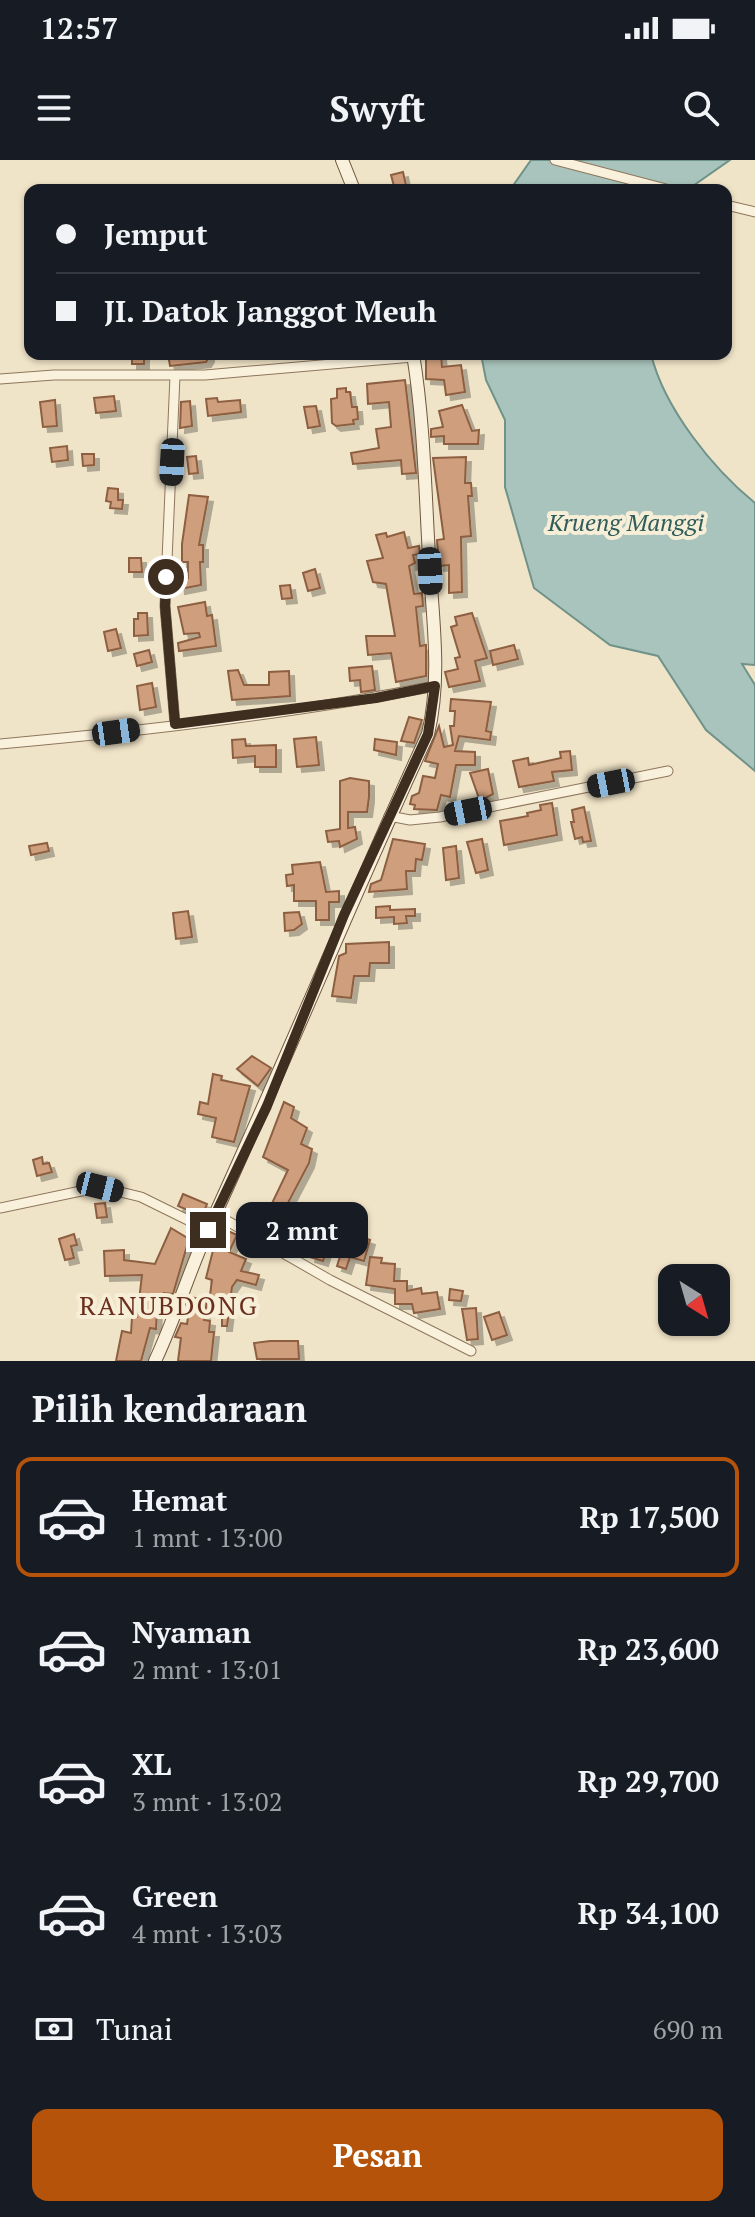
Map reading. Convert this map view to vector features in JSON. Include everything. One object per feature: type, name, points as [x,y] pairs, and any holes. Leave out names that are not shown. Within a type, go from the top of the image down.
[{"type":"street","points":[[342,160],[352,184]]},
{"type":"street","points":[[555,160],[647,184]]},
{"type":"street","points":[[732,206],[755,212]]},
{"type":"street","points":[[0,379],[54,375],[175,376],[365,360]]},
{"type":"street","points":[[155,1361],[208,1230],[389,816],[428,734],[435,686],[423,445],[413,360]]},
{"type":"street","points":[[175,376],[165,606],[175,724]]},
{"type":"street","points":[[0,744],[376,698],[435,686]]},
{"type":"street","points":[[389,816],[410,820],[440,817],[668,771]]},
{"type":"street","points":[[0,1208],[100,1187],[141,1197],[208,1230]]},
{"type":"street","points":[[217,1215],[330,1280],[471,1351]]},
{"type":"water","points":[[531,160],[730,160],[696,184],[514,184]]},
{"type":"water","name":"Krueng Manggi","points":[[482,360],[653,360],[667,395],[692,436],[723,473],[755,503],[755,665],[742,664],[755,685],[755,771],[706,730],[658,656],[610,645],[534,588],[505,487],[505,420],[486,380]]},
{"type":"building","points":[[403,172],[406,184],[393,184],[391,175]]},
{"type":"building","points":[[132,360],[144,360],[144,364],[132,364]]},
{"type":"building","points":[[169,360],[207,360],[206,362],[170,366]]},
{"type":"building","points":[[426,360],[441,360],[442,367],[461,365],[465,392],[446,395],[444,380],[426,379]]},
{"type":"building","points":[[405,380],[416,473],[402,474],[401,460],[353,464],[351,453],[379,448],[376,429],[391,427],[389,402],[368,404],[367,384]]},
{"type":"building","points":[[346,388],[346,392],[350,392],[352,407],[357,407],[358,419],[353,420],[354,424],[336,426],[332,423],[331,399],[337,398],[337,389]]},
{"type":"building","points":[[114,396],[116,411],[96,413],[94,398]]},
{"type":"building","points":[[217,398],[218,402],[240,400],[241,412],[208,416],[206,399]]},
{"type":"building","points":[[55,400],[57,426],[43,427],[40,402]]},
{"type":"building","points":[[190,401],[192,426],[180,428],[181,402]]},
{"type":"building","points":[[462,405],[472,431],[479,430],[478,444],[444,444],[444,436],[431,437],[431,429],[443,427],[439,411]]},
{"type":"building","points":[[316,406],[320,426],[308,428],[304,407]]},
{"type":"building","points":[[67,446],[68,460],[52,462],[50,448]]},
{"type":"building","points":[[82,454],[94,454],[94,465],[83,466]]},
{"type":"building","points":[[196,456],[198,473],[189,474],[187,457]]},
{"type":"building","points":[[466,457],[465,483],[471,483],[472,496],[468,496],[471,536],[461,537],[462,592],[449,593],[449,565],[439,566],[437,540],[444,539],[433,458]]},
{"type":"building","points":[[108,488],[118,489],[118,500],[123,500],[122,509],[110,508],[111,502],[106,501]]},
{"type":"building","points":[[189,495],[208,497],[199,545],[203,545],[201,585],[180,589],[179,579],[188,578],[188,562],[182,562],[182,544]]},
{"type":"building","points":[[404,532],[408,548],[419,546],[420,554],[413,555],[415,563],[409,566],[414,594],[422,593],[423,606],[416,607],[420,646],[426,645],[426,676],[396,682],[391,653],[368,655],[366,636],[395,636],[386,584],[373,582],[367,561],[383,558],[376,535],[386,533],[387,537]]},
{"type":"building","points":[[129,558],[141,558],[142,572],[129,572]]},
{"type":"building","points":[[315,569],[320,588],[308,591],[303,573]]},
{"type":"building","points":[[290,585],[292,598],[282,599],[280,586]]},
{"type":"building","points":[[205,602],[207,616],[212,615],[216,646],[179,651],[178,643],[200,637],[199,633],[184,634],[178,607]]},
{"type":"building","points":[[138,613],[147,613],[148,635],[134,636],[134,619],[138,619]]},
{"type":"building","points":[[472,613],[487,658],[475,661],[480,681],[449,687],[445,672],[458,669],[455,658],[460,657],[451,627],[457,625],[455,617]]},
{"type":"building","points":[[116,629],[121,648],[108,651],[104,632]]},
{"type":"building","points":[[514,645],[518,659],[493,665],[490,651]]},
{"type":"building","points":[[149,650],[152,662],[137,666],[134,654]]},
{"type":"building","points":[[372,666],[375,690],[361,692],[360,680],[350,681],[349,668]]},
{"type":"building","points":[[238,670],[244,685],[269,685],[269,672],[289,671],[290,696],[232,700],[228,671]]},
{"type":"building","points":[[152,683],[156,707],[140,710],[137,686]]},
{"type":"building","points":[[451,699],[491,702],[486,731],[491,732],[490,740],[459,736],[455,751],[475,752],[475,765],[456,765],[450,797],[441,795],[437,810],[414,809],[415,805],[410,804],[412,796],[419,793],[423,776],[435,778],[438,764],[425,761],[439,726],[444,747],[453,745],[450,726],[454,726],[455,711],[450,711]]},
{"type":"building","points":[[409,717],[422,720],[414,743],[401,741]]},
{"type":"building","points":[[316,737],[319,765],[297,767],[294,739]]},
{"type":"building","points":[[245,739],[246,746],[276,745],[276,767],[255,767],[255,756],[233,758],[232,740]]},
{"type":"building","points":[[375,739],[397,742],[396,755],[374,750]]},
{"type":"building","points":[[570,751],[572,770],[552,772],[554,781],[519,787],[513,761],[528,758],[529,765],[561,758],[560,752]]},
{"type":"building","points":[[488,769],[493,794],[480,801],[470,773]]},
{"type":"building","points":[[350,778],[369,781],[367,812],[348,812],[348,828],[355,827],[357,839],[340,847],[339,841],[328,842],[326,831],[340,829],[340,781]]},
{"type":"building","points":[[552,803],[557,835],[504,845],[500,821],[528,816],[527,813],[541,810],[540,805]]},
{"type":"building","points":[[584,807],[591,841],[583,842],[582,837],[575,839],[571,822],[574,822],[572,810]]},
{"type":"building","points":[[393,839],[425,844],[422,860],[416,859],[415,871],[406,871],[407,889],[369,892],[371,884],[381,880]]},
{"type":"building","points":[[482,839],[488,870],[476,873],[467,842]]},
{"type":"building","points":[[47,843],[49,851],[31,855],[29,846]]},
{"type":"building","points":[[456,846],[459,878],[446,880],[443,848]]},
{"type":"building","points":[[320,862],[326,892],[339,891],[339,902],[329,902],[329,920],[316,920],[316,901],[294,901],[294,885],[287,886],[286,875],[293,874],[292,865]]},
{"type":"building","points":[[390,906],[390,910],[415,909],[415,916],[406,916],[407,923],[394,924],[394,917],[376,918],[376,907]]},
{"type":"building","points":[[188,911],[192,937],[176,939],[173,913]]},
{"type":"building","points":[[299,912],[302,924],[294,930],[285,931],[284,913]]},
{"type":"building","points":[[389,942],[389,963],[370,963],[369,976],[354,976],[351,998],[332,996],[339,956],[346,953],[346,944]]},
{"type":"building","points":[[252,1056],[271,1068],[258,1086],[237,1069]]},
{"type":"building","points":[[213,1074],[222,1076],[221,1080],[250,1086],[234,1142],[212,1137],[216,1118],[198,1114],[200,1102],[208,1104]]},
{"type":"building","points":[[284,1102],[294,1107],[291,1118],[307,1128],[301,1144],[312,1149],[309,1163],[270,1237],[238,1218],[243,1207],[265,1218],[288,1170],[263,1157]]},
{"type":"building","points":[[42,1157],[43,1164],[49,1163],[52,1172],[37,1176],[33,1160]]},
{"type":"building","points":[[183,1194],[207,1204],[202,1216],[178,1206]]},
{"type":"building","points":[[105,1203],[107,1217],[97,1218],[95,1204]]},
{"type":"building","points":[[302,1225],[332,1233],[323,1261],[310,1257],[313,1248],[296,1243]]},
{"type":"building","points":[[219,1227],[237,1235],[229,1252],[246,1259],[241,1271],[259,1275],[256,1285],[237,1280],[232,1287],[227,1326],[222,1326],[222,1305],[209,1303],[212,1280],[206,1278]]},
{"type":"building","points":[[171,1228],[189,1239],[173,1294],[164,1293],[164,1309],[157,1309],[156,1329],[150,1328],[141,1361],[116,1361],[122,1331],[131,1333],[132,1317],[137,1317],[142,1275],[105,1276],[104,1251],[124,1250],[124,1260],[155,1264]]},
{"type":"building","points":[[74,1234],[77,1245],[71,1246],[74,1258],[65,1260],[59,1239]]},
{"type":"building","points":[[358,1236],[370,1240],[364,1261],[350,1257],[346,1269],[337,1266],[344,1244],[355,1247]]},
{"type":"building","points":[[370,1257],[382,1258],[381,1263],[395,1264],[394,1281],[407,1281],[407,1291],[421,1288],[422,1294],[437,1292],[440,1309],[414,1313],[412,1304],[395,1304],[395,1289],[366,1285]]},
{"type":"building","points":[[450,1289],[463,1291],[461,1301],[449,1300]]},
{"type":"building","points":[[191,1297],[207,1301],[204,1320],[210,1321],[209,1332],[214,1332],[211,1361],[178,1361],[181,1338],[175,1337],[181,1323],[187,1324]]},
{"type":"building","points":[[476,1308],[478,1339],[467,1340],[462,1309]]},
{"type":"building","points":[[499,1312],[507,1335],[492,1340],[484,1317]]},
{"type":"building","points":[[298,1341],[299,1359],[257,1359],[254,1343]]},
{"type":"district","name":"RANUBDONG","points":[[169,1306]]},
{"type":"route","points":[[166,577],[165,606],[175,724],[376,698],[435,686],[428,734],[344,915],[267,1106],[208,1230]]}]
